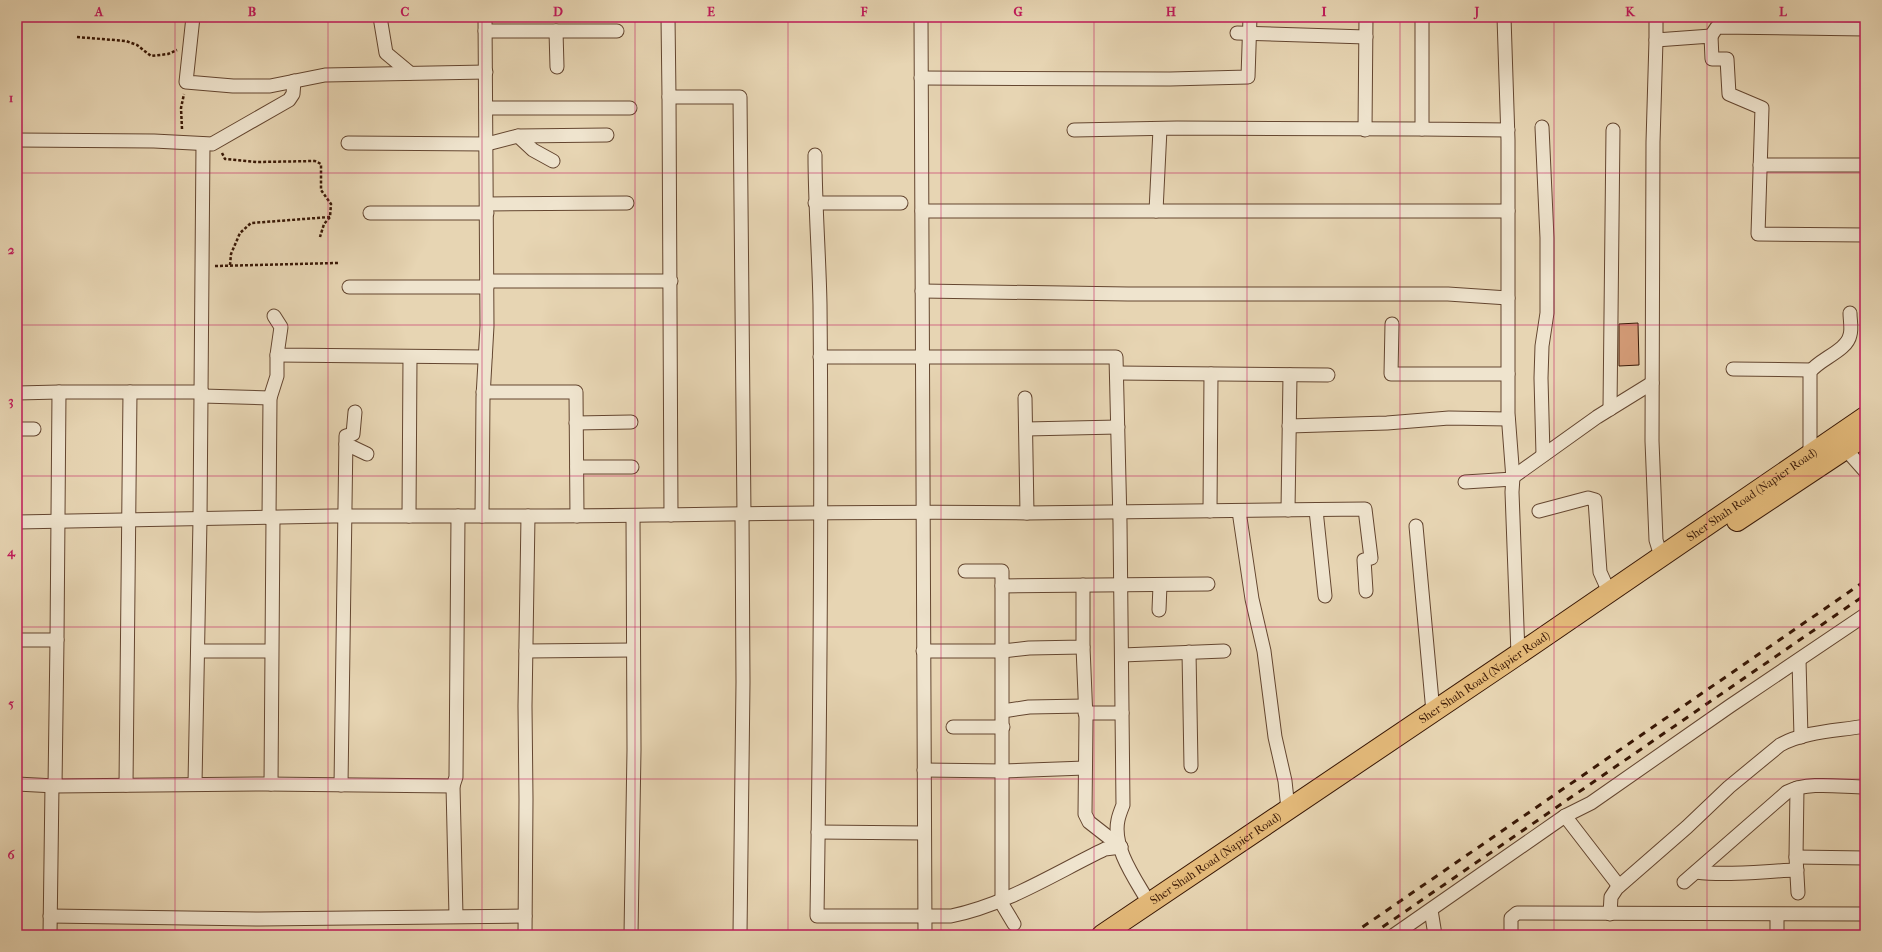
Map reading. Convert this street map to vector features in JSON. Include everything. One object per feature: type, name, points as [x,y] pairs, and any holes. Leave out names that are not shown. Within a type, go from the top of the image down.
[{"type":"main road","name":"Sher Shah Road (Napier Road)","points":[[1130,926],[1149,903],[1291,813],[1840,443],[1865,417]]},
{"type":"main road","name":"Sher Shah Road (Napier Road)","points":[[1102,935],[1130,926],[1433,712],[1810,454],[1865,436]]},
{"type":"street","points":[[193,17],[186,82],[240,86],[270,86],[325,75],[486,72]]},
{"type":"street","points":[[380,17],[386,53],[410,73]]},
{"type":"street","points":[[482,516],[483,392],[487,284],[485,17]]},
{"type":"street","points":[[668,17],[671,281],[671,515]]},
{"type":"street","points":[[921,17],[925,935]]},
{"type":"street","points":[[921,78],[1170,79],[1248,76],[1243,33],[1250,17]]},
{"type":"street","points":[[1365,130],[1366,17]]},
{"type":"street","points":[[1422,17],[1422,129]]},
{"type":"street","points":[[1504,17],[1508,130],[1508,419],[1513,479],[1512,492],[1518,654]]},
{"type":"street","points":[[1656,17],[1653,142],[1652,383],[1656,540],[1661,556]]},
{"type":"street","points":[[1865,29],[1718,27],[1711,36],[1712,59],[1727,59],[1729,94],[1762,108],[1758,234],[1865,235]]},
{"type":"street","points":[[556,31],[557,67]]},
{"type":"street","points":[[485,32],[617,31]]},
{"type":"street","points":[[1243,33],[1366,37]]},
{"type":"street","points":[[1656,40],[1711,36]]},
{"type":"street","points":[[381,73],[391,58]]},
{"type":"street","points":[[17,140],[154,141],[183,144],[212,144],[289,100],[293,94],[294,81]]},
{"type":"street","points":[[669,97],[740,97],[743,515],[740,935]]},
{"type":"street","points":[[486,108],[630,108]]},
{"type":"street","points":[[1542,127],[1547,238],[1547,313],[1542,346],[1542,455]]},
{"type":"street","points":[[1156,211],[1160,129]]},
{"type":"street","points":[[1074,130],[1508,130]]},
{"type":"street","points":[[1610,409],[1613,130]]},
{"type":"street","points":[[518,136],[533,150],[553,161]]},
{"type":"street","points":[[348,143],[487,144],[518,136],[606,136]]},
{"type":"street","points":[[195,784],[202,394],[203,144]]},
{"type":"street","points":[[816,155],[816,203],[820,302],[821,513],[817,916],[951,916],[961,914],[1002,900],[1105,848],[1121,847]]},
{"type":"street","points":[[1760,164],[1865,164]]},
{"type":"street","points":[[370,213],[627,203]]},
{"type":"street","points":[[816,203],[901,203]]},
{"type":"street","points":[[922,211],[1508,211]]},
{"type":"street","points":[[349,287],[671,281]]},
{"type":"street","points":[[922,291],[1128,294],[1448,294],[1508,298]]},
{"type":"street","points":[[1810,454],[1810,372],[1815,365],[1826,359],[1848,341],[1851,333],[1850,313]]},
{"type":"street","points":[[271,784],[272,651],[270,398],[277,376],[281,327],[274,316]]},
{"type":"street","points":[[1392,324],[1391,374],[1508,374]]},
{"type":"street","points":[[278,355],[485,357]]},
{"type":"street","points":[[409,516],[410,357]]},
{"type":"street","points":[[820,357],[1116,357],[1120,512],[1123,805],[1118,820],[1118,836],[1126,864],[1149,903]]},
{"type":"street","points":[[1733,369],[1811,370]]},
{"type":"street","points":[[1117,373],[1328,375]]},
{"type":"street","points":[[1210,511],[1211,374]]},
{"type":"street","points":[[1288,510],[1290,374]]},
{"type":"street","points":[[1513,479],[1513,477],[1542,455],[1610,409],[1652,383]]},
{"type":"street","points":[[50,935],[59,521],[59,392]]},
{"type":"street","points":[[126,785],[130,392]]},
{"type":"street","points":[[17,393],[130,392],[270,398]]},
{"type":"street","points":[[483,392],[576,392],[576,516]]},
{"type":"street","points":[[1025,398],[1027,513]]},
{"type":"street","points":[[341,785],[346,436],[353,434],[355,412]]},
{"type":"street","points":[[1289,426],[1387,423],[1449,418],[1508,419]]},
{"type":"street","points":[[576,423],[631,422]]},
{"type":"street","points":[[1026,428],[1118,427]]},
{"type":"street","points":[[17,429],[34,430]]},
{"type":"street","points":[[1840,443],[1865,471]]},
{"type":"street","points":[[346,444],[368,454]]},
{"type":"street","points":[[577,467],[632,467]]},
{"type":"street","points":[[1465,482],[1513,479]]},
{"type":"street","points":[[1539,511],[1588,498],[1595,500],[1600,572],[1609,592]]},
{"type":"street","points":[[17,522],[344,516],[633,516],[922,511],[1027,513],[1366,509],[1371,558],[1364,560],[1366,591]]},
{"type":"street","points":[[1316,510],[1325,596]]},
{"type":"street","points":[[1239,511],[1252,598],[1264,651],[1275,737],[1291,813]]},
{"type":"street","points":[[456,916],[453,786],[456,777],[458,516]]},
{"type":"street","points":[[525,935],[528,516]]},
{"type":"street","points":[[631,935],[634,750],[633,516]]},
{"type":"street","points":[[1416,526],[1433,712]]},
{"type":"street","points":[[965,571],[1002,571],[1002,904],[1014,924]]},
{"type":"street","points":[[1002,586],[1208,584]]},
{"type":"street","points":[[1159,610],[1160,585]]},
{"type":"street","points":[[1083,586],[1085,814],[1088,822],[1121,847]]},
{"type":"street","points":[[1394,935],[1565,816],[1590,803],[1865,615]]},
{"type":"street","points":[[17,640],[57,640]]},
{"type":"street","points":[[923,651],[1002,651],[1029,648],[1083,648]]},
{"type":"street","points":[[198,650],[272,651]]},
{"type":"street","points":[[526,650],[633,650]]},
{"type":"street","points":[[1122,655],[1224,651]]},
{"type":"street","points":[[1189,652],[1191,766]]},
{"type":"street","points":[[1799,660],[1801,737]]},
{"type":"street","points":[[1002,711],[1029,707],[1122,713]]},
{"type":"street","points":[[1610,914],[1611,897],[1619,886],[1687,828],[1730,787],[1780,745],[1801,737],[1865,726]]},
{"type":"street","points":[[952,727],[1003,727]]},
{"type":"street","points":[[924,770],[1002,771],[1085,768]]},
{"type":"street","points":[[17,784],[54,786],[271,784],[453,786]]},
{"type":"street","points":[[1684,882],[1787,792],[1808,786],[1865,787]]},
{"type":"street","points":[[1797,788],[1796,864],[1798,893]]},
{"type":"street","points":[[1565,816],[1619,886]]},
{"type":"street","points":[[818,832],[924,833]]},
{"type":"street","points":[[1696,872],[1714,874],[1755,871],[1796,864],[1865,858]]},
{"type":"street","points":[[1431,910],[1435,935]]},
{"type":"street","points":[[1511,935],[1511,918],[1517,913],[1777,915],[1865,914]]},
{"type":"street","points":[[1777,915],[1777,935]]},
{"type":"street","points":[[50,916],[244,919],[525,916]]},
{"type":"path","points":[[77,37],[126,41],[136,45],[151,56],[168,54],[177,50],[189,51]]},
{"type":"path","points":[[183,144],[181,108],[186,82]]},
{"type":"path","points":[[216,142],[224,159],[257,162],[315,161],[321,164],[321,190],[331,204],[330,217],[324,224],[320,237]]},
{"type":"path","points":[[230,265],[231,254],[240,233],[251,223],[330,217]]},
{"type":"path","points":[[203,267],[338,263]]},
{"type":"building","points":[[1638,323],[1639,365],[1619,366],[1619,324]]},
{"type":"railway","points":[[1351,935],[1865,581]]},
{"type":"railway","points":[[1371,935],[1865,595]]}]
